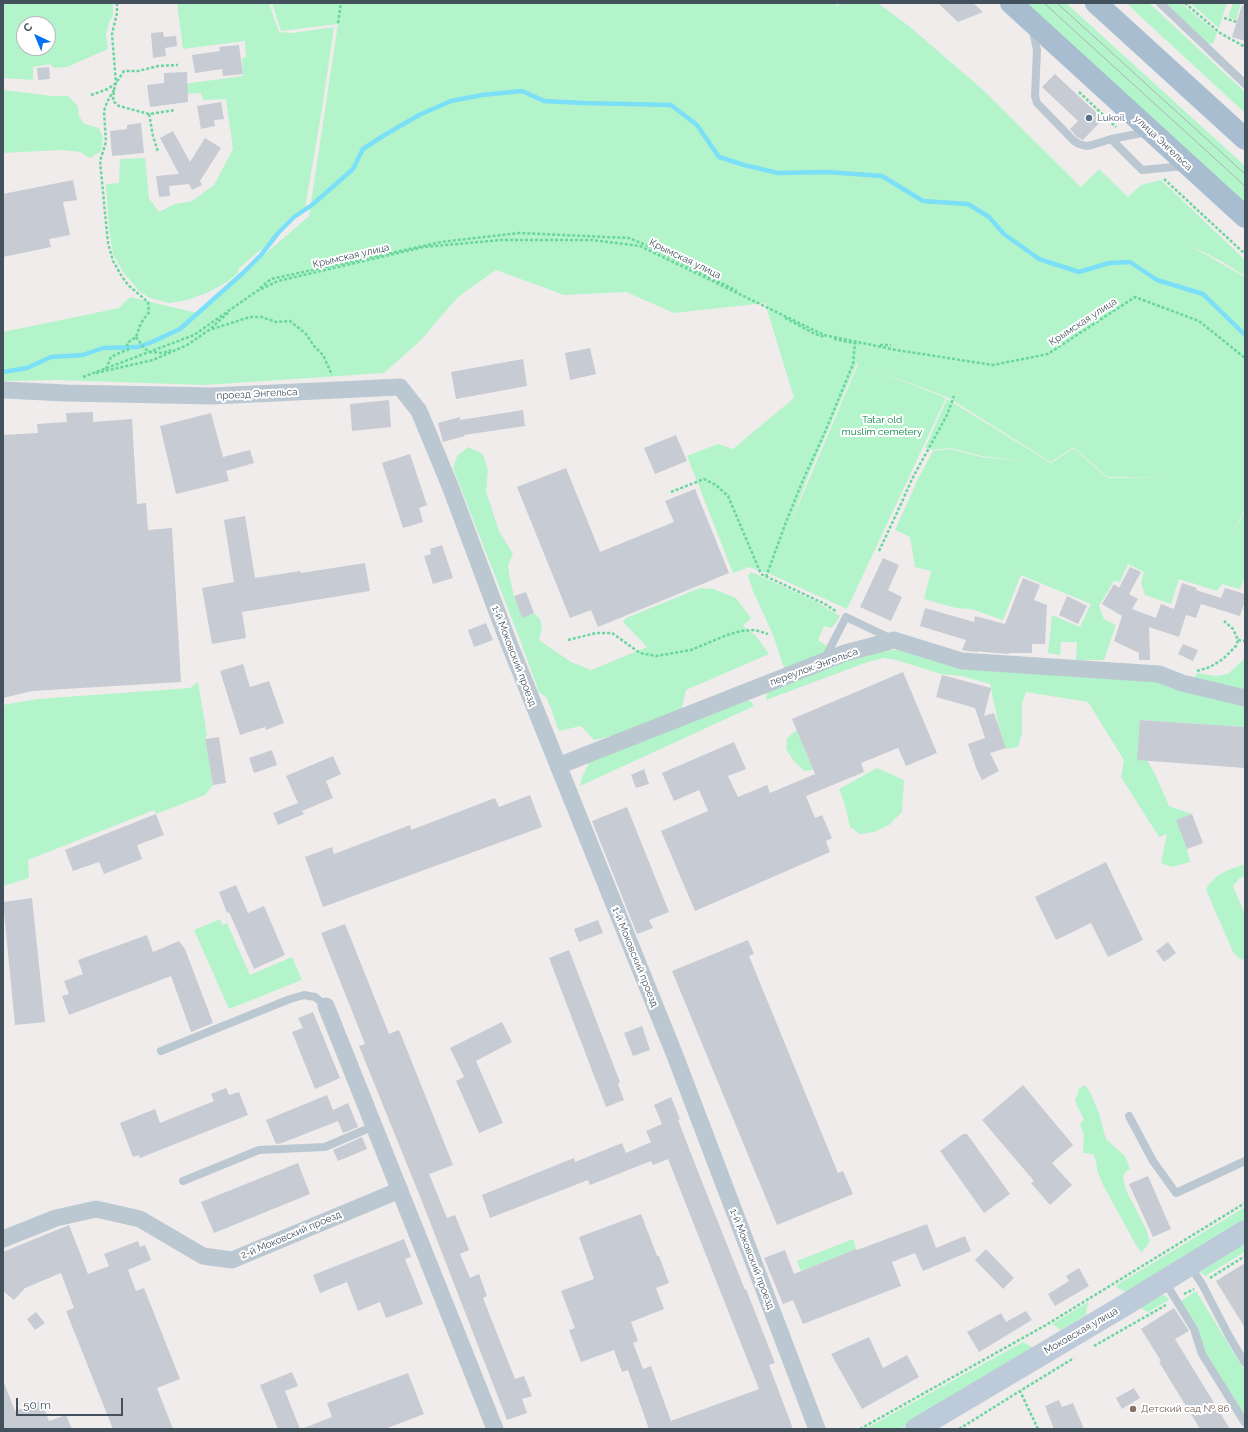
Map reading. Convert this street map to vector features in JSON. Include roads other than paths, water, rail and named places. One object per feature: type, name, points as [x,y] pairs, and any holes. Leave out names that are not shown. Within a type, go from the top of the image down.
[{"type":"main road","points":[[1096,3],[1245,139]]},
{"type":"main road","name":"улица Энгельса","points":[[1017,9],[1245,217]]},
{"type":"street","name":"проезд Энгельса","points":[[3,390],[212,396],[400,387],[419,411],[450,486]]},
{"type":"street","name":"1-й Моковский проезд","points":[[450,486],[508,641],[674,1053],[817,1429]]},
{"type":"street","name":"переулок Энгельса","points":[[558,766],[845,653],[894,640]]},
{"type":"street","points":[[894,640],[962,661],[1159,674],[1182,683],[1245,698]]},
{"type":"street","points":[[326,1006],[494,1429]]},
{"type":"street","name":"2-й Моковский проезд","points":[[3,1238],[56,1218],[96,1209],[140,1219],[203,1256],[232,1260],[400,1190]]},
{"type":"street","name":"Моковская улица","points":[[916,1429],[1164,1282],[1245,1231]]},
{"type":"lane","points":[[1160,3],[1245,84]]},
{"type":"lane","points":[[1017,9],[1032,28],[1036,40],[1035,96],[1037,103],[1057,124],[1079,144],[1086,146],[1142,133],[1157,137]]},
{"type":"lane","points":[[1111,139],[1142,170],[1189,166]]},
{"type":"lane","points":[[823,662],[846,618],[894,640]]},
{"type":"lane","points":[[161,1051],[290,999],[304,995],[315,998],[326,1006]]},
{"type":"lane","points":[[1129,1116],[1153,1161],[1176,1193],[1245,1161]]},
{"type":"lane","points":[[183,1181],[259,1150],[325,1147],[374,1126]]},
{"type":"lane","points":[[1190,1266],[1202,1284],[1245,1363]]},
{"type":"lane","points":[[1164,1282],[1194,1329],[1202,1354],[1245,1423]]},
{"type":"waterway","points":[[3,372],[27,368],[51,357],[83,355],[103,348],[138,347],[180,329],[243,273],[294,217],[312,205],[353,169],[363,149],[419,115],[451,101],[482,95],[522,91],[544,101],[671,105],[697,125],[719,157],[778,173],[827,172],[882,176],[923,201],[968,204],[989,217],[1004,234],[1039,259],[1079,272],[1109,263],[1130,262],[1157,280],[1203,294],[1245,335]]},
{"type":"tram line","points":[[1044,3],[1245,186]]},
{"type":"tram line","points":[[1057,3],[1245,174]]},
{"type":"place","name":"Lukoil","points":[[1089,118]]},
{"type":"place","name":"Детский сад № 86","points":[[1133,1409]]},
{"type":"park label","name":"Tatar old muslim cemetery","points":[[882,426]]}]
